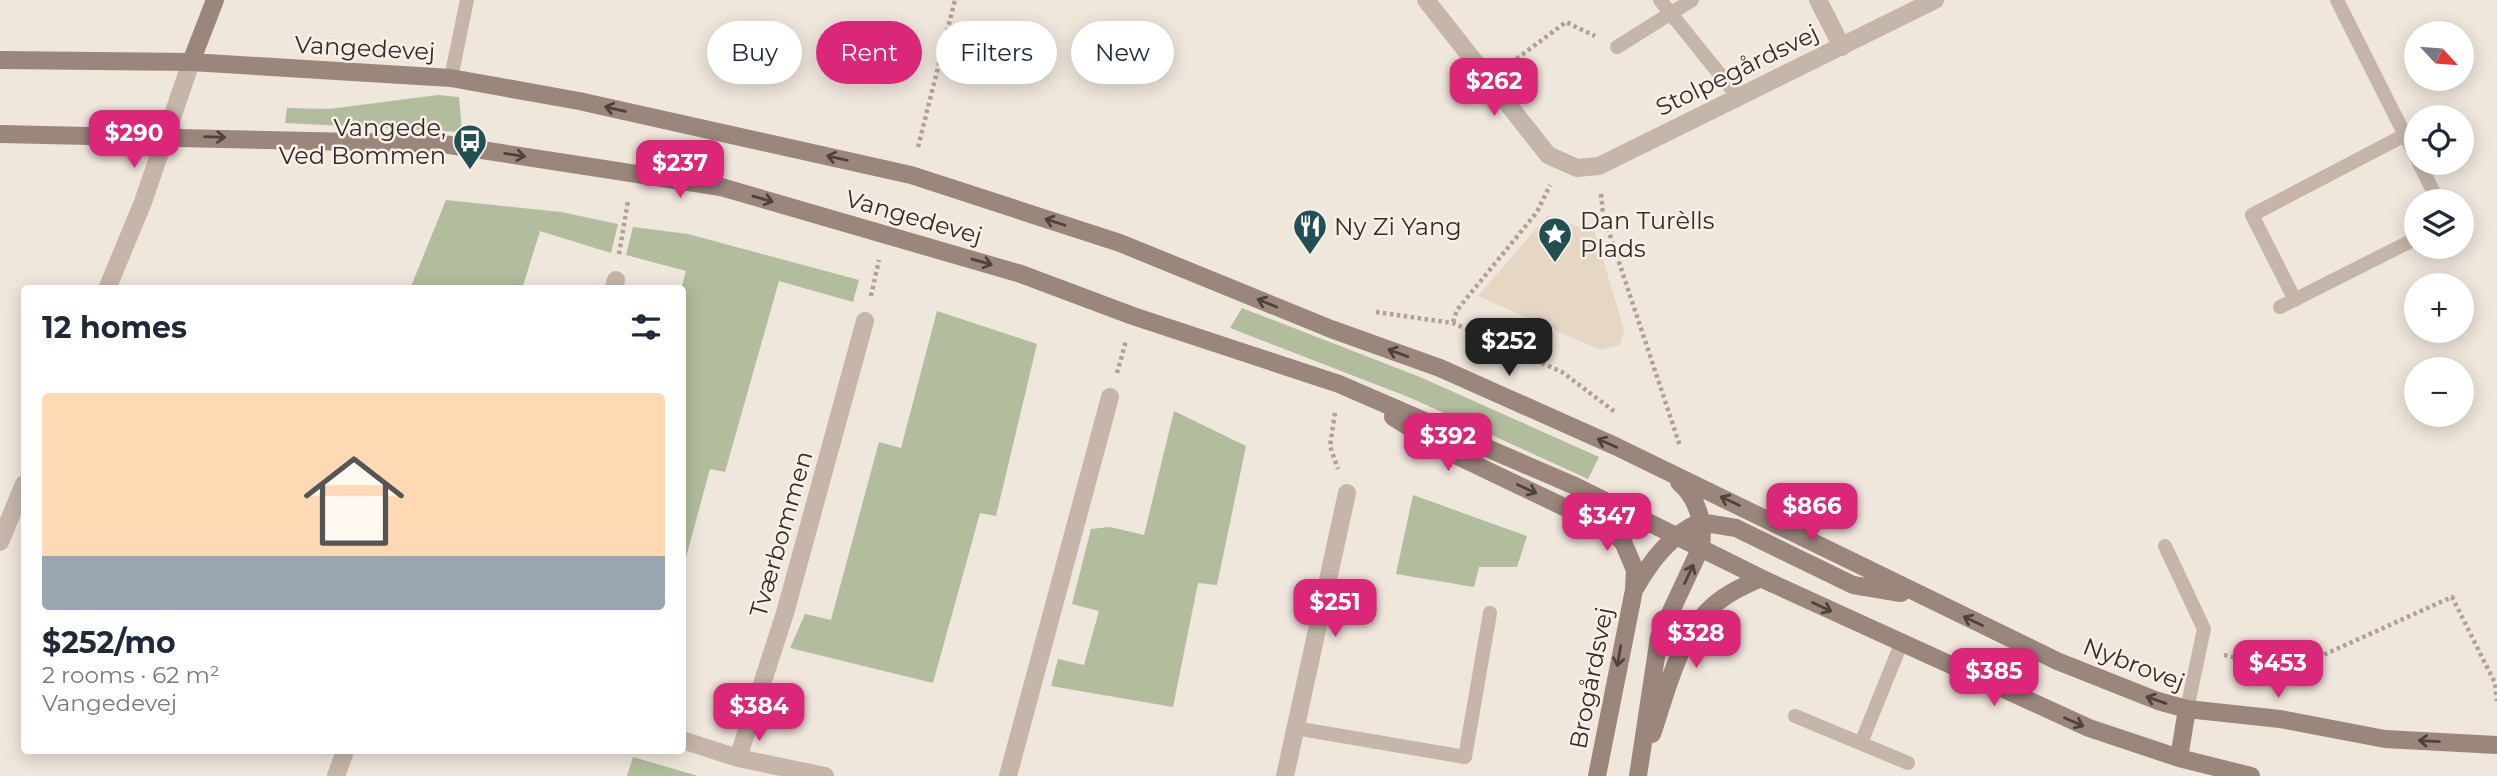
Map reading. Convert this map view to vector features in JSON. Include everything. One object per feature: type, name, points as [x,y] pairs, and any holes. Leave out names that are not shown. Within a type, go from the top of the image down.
[{"type":"street","points":[[109,285],[140,209],[215,0]]},
{"type":"street","points":[[1426,0],[1548,155],[1577,168],[1599,166]]},
{"type":"street","points":[[1818,0],[1842,47]]},
{"type":"street","name":"Stolpegårdsvej","points":[[1599,166],[1935,0]]},
{"type":"street","name":"Vangedevej","points":[[0,60],[191,62],[451,78],[579,101],[911,175],[1120,243],[1331,329],[1440,368],[1668,472]]},
{"type":"street","name":"Vangedevej","points":[[0,134],[443,144],[721,187],[1021,274],[1133,316],[1339,384],[1575,485],[1761,578]]},
{"type":"street","name":"Tværbommen","points":[[738,758],[785,613],[865,321]]},
{"type":"street","points":[[1339,384],[1453,454],[1608,528],[1623,542],[1632,557],[1634,590]]},
{"type":"street","points":[[1008,776],[1110,397]]},
{"type":"street","points":[[1639,771],[1659,637],[1701,547],[1697,503],[1687,489],[1668,472]]},
{"type":"street","name":"Nybrovej","points":[[1668,472],[2057,661],[2187,709],[2280,719],[2385,739],[2497,745]]},
{"type":"street","points":[[0,542],[21,491]]},
{"type":"street","points":[[1285,776],[1347,493]]},
{"type":"street","points":[[1634,590],[1647,567],[1678,535],[1700,522],[1736,528],[1853,585],[1921,597]]},
{"type":"street","points":[[1639,771],[1681,650],[1698,621],[1721,598],[1761,578],[1900,644],[2089,728],[2179,758],[2251,776]]},
{"type":"street","name":"Brogårdsvej","points":[[1597,776],[1634,590]]},
{"type":"street","points":[[2179,758],[2187,709]]},
{"type":"street","points":[[686,741],[738,758],[825,776]]},
{"type":"street","points":[[337,776],[344,754]]},
{"type":"lane","points":[[451,78],[467,0]]},
{"type":"lane","points":[[1660,0],[1738,97]]},
{"type":"lane","points":[[1618,47],[1692,0]]},
{"type":"lane","points":[[2337,0],[2404,133]]},
{"type":"lane","points":[[2295,300],[2252,215],[2404,136]]},
{"type":"lane","points":[[2280,307],[2404,245]]},
{"type":"lane","points":[[2165,546],[2204,629],[2187,709]]},
{"type":"lane","points":[[1295,728],[1465,757],[1490,613]]},
{"type":"lane","points":[[1861,743],[1900,644]]},
{"type":"lane","points":[[1795,716],[1908,763]]},
{"type":"path","points":[[911,175],[955,0]]},
{"type":"path","points":[[1489,79],[1566,22],[1618,47]]},
{"type":"path","points":[[1453,323],[1457,310],[1537,212],[1562,162]]},
{"type":"path","points":[[1599,166],[1603,214],[1680,445]]},
{"type":"path","points":[[614,284],[632,173]]},
{"type":"path","points":[[865,321],[886,235]]},
{"type":"path","points":[[1110,397],[1133,316]]},
{"type":"path","points":[[1339,384],[1330,446],[1347,493]]},
{"type":"path","points":[[2198,649],[2290,670],[2452,597],[2496,683],[2497,701]]},
{"type":"green space","points":[[438,95],[459,97],[462,132],[285,123],[287,108],[329,109]]},
{"type":"green space","points":[[446,200],[561,212],[618,224],[611,253],[540,231],[523,285],[412,285]]},
{"type":"green space","points":[[633,227],[688,234],[859,280],[853,302],[779,281],[725,472],[710,469],[686,557],[686,285],[682,285],[686,271],[626,255]]},
{"type":"green space","points":[[1242,308],[1420,377],[1599,457],[1588,479],[1411,398],[1230,328]]},
{"type":"green space","points":[[937,311],[1037,344],[996,516],[980,513],[933,683],[790,648],[805,614],[831,620],[879,442],[901,448]]},
{"type":"green space","points":[[1174,411],[1246,446],[1217,585],[1198,583],[1173,707],[1051,686],[1058,659],[1084,665],[1099,611],[1072,604],[1091,529],[1110,527],[1144,535]]},
{"type":"green space","points":[[1413,495],[1527,536],[1517,567],[1479,567],[1474,587],[1396,574]]},
{"type":"green space","points":[[633,757],[698,776],[627,776]]},
{"type":"shaded area","name":"Dan Turèlls Plads","points":[[1547,216],[1595,232],[1624,330],[1620,345],[1600,350],[1478,296]]},
{"type":"place","name":"Vangede, Ved Bommen","points":[[470,171]]},
{"type":"place","name":"Ny Zi Yang","points":[[1310,256]]},
{"type":"place","name":"Dan Turèlls Plads","points":[[1555,264]]}]
